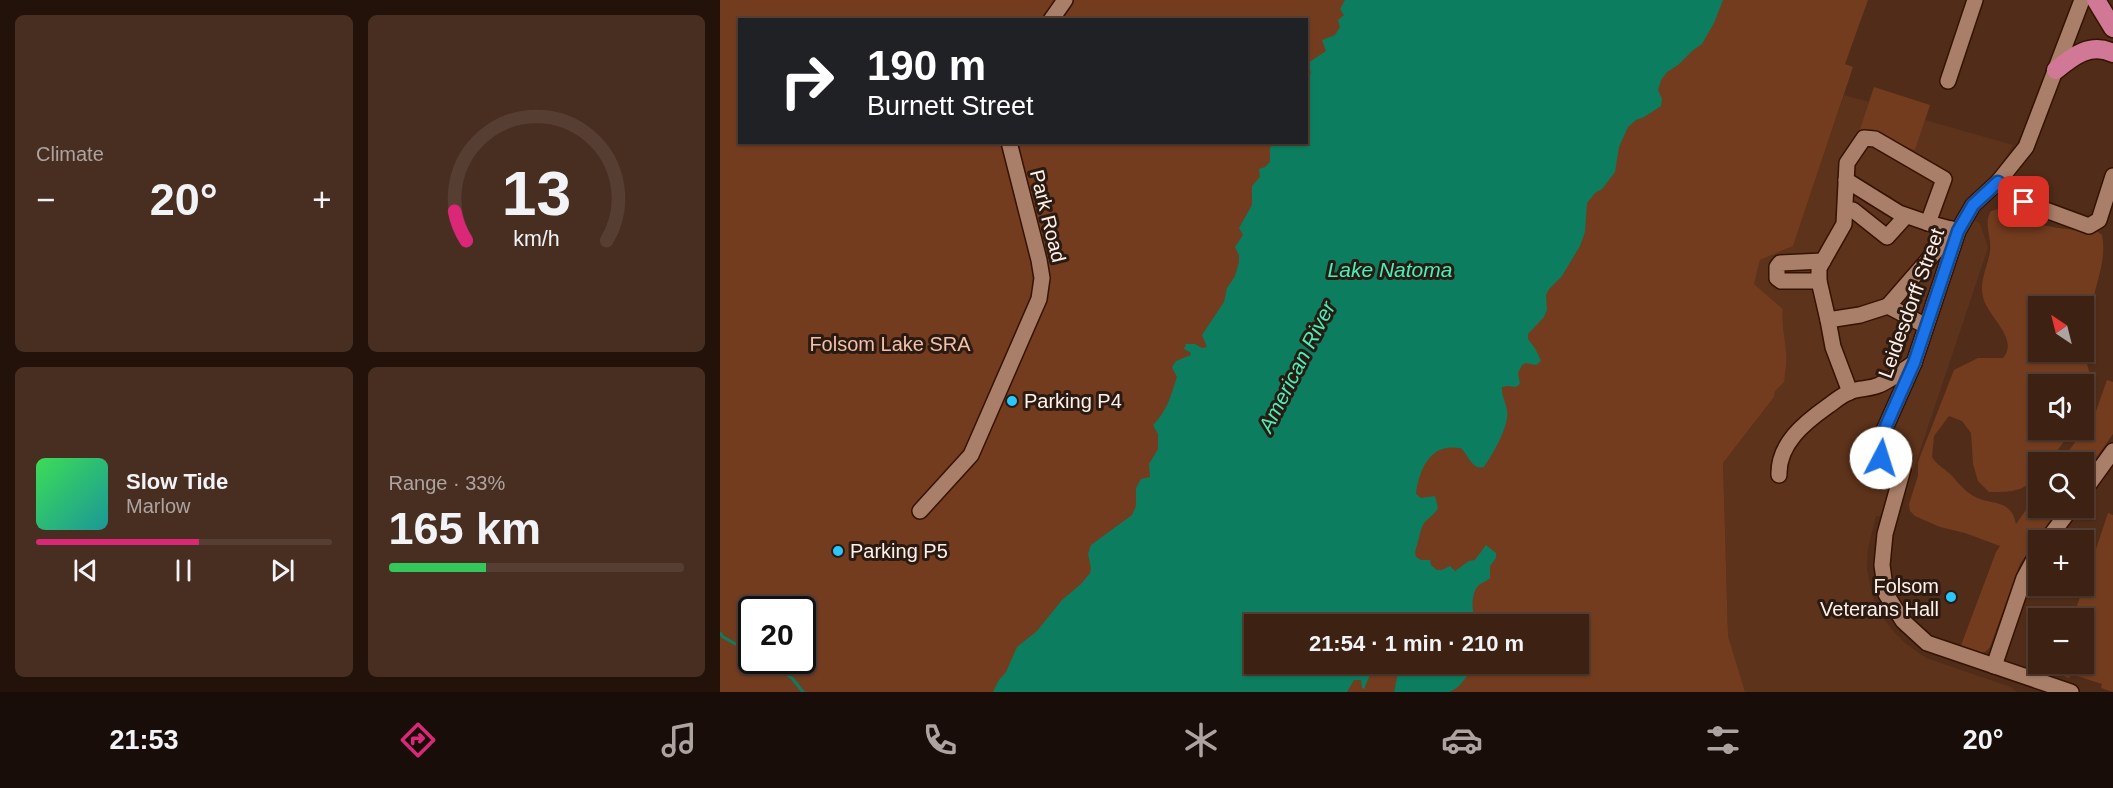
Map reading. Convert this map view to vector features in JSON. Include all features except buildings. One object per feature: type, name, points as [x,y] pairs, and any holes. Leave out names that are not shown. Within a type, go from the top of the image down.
[{"type":"main road","points":[[2096,0],[2113,28]]},
{"type":"main road","points":[[2056,70],[2070,58],[2094,48],[2113,53]]},
{"type":"street","points":[[1052,18],[1065,0]]},
{"type":"street","points":[[1948,81],[1975,0]]},
{"type":"street","name":"Leidesdorff Street","points":[[1994,666],[1927,643],[1903,621],[1886,594],[1882,549],[1903,469],[1900,464],[1879,457],[1877,449],[1914,363],[1955,230],[1978,199],[1998,182],[2026,147],[2082,0]]},
{"type":"street","points":[[1844,224],[1848,160],[1862,140],[1867,137],[1944,178],[1928,223]]},
{"type":"street","name":"Park Road","points":[[920,511],[971,455],[1039,299],[1042,278],[1039,260],[1010,144]]},
{"type":"street","points":[[1998,182],[2024,202],[2087,225],[2095,224],[2099,220],[2113,176]]},
{"type":"street","points":[[1828,320],[1860,315],[1888,306],[1955,230],[1906,216],[1846,180]]},
{"type":"street","points":[[1850,392],[1833,347],[1819,281],[1819,268],[1865,192]]},
{"type":"street","points":[[1853,210],[1887,237],[1906,216]]},
{"type":"street","points":[[1819,281],[1781,281],[1777,278],[1777,267],[1780,263],[1822,261]]},
{"type":"street","points":[[1888,306],[1926,327]]},
{"type":"street","points":[[1779,475],[1781,455],[1795,433],[1823,409],[1850,392],[1880,385],[1914,363]]},
{"type":"street","points":[[2094,477],[2113,451]]},
{"type":"street","points":[[2028,571],[1994,666],[2037,687],[2071,692]]},
{"type":"shaded area","points":[[1844,95],[1869,102],[1859,132],[1915,150],[1925,120],[2013,145],[1997,171],[1962,210],[1980,224],[1988,247],[1987,251],[1897,519],[1881,514],[1876,516],[1868,549],[1867,569],[1872,595],[1879,612],[1905,643],[1926,658],[2011,687],[2017,692],[1745,692],[1728,636],[1723,463],[1774,397],[1783,309],[1754,284],[1760,260],[1793,246]]},
{"type":"green space","name":"Folsom Lake SRA","points":[[720,0],[1868,0],[1845,64],[1853,67],[1793,246],[1760,260],[1754,284],[1783,309],[1786,360],[1784,382],[1723,463],[1728,636],[1745,692],[720,692]]},
{"type":"green space","points":[[1874,87],[1930,105],[1915,150],[1859,132]]},
{"type":"green space","points":[[2002,208],[2048,226],[2097,231],[2102,235],[2103,253],[2094,296],[2028,296],[2028,362],[2086,362],[2090,374],[2028,374],[2028,440],[2065,440],[2056,452],[2028,452],[2028,484],[2016,490],[1989,492],[1978,481],[1973,464],[1971,433],[1962,421],[1949,416],[1934,436],[1932,457],[1963,489],[1976,497],[2004,505],[2013,515],[2016,524],[2028,507],[2028,518],[2052,518],[2044,530],[2028,530],[2028,553],[2020,564],[1990,647],[1984,652],[1976,653],[1960,648],[2000,546],[1965,533],[1940,527],[1915,516],[1910,511],[1909,504],[1918,476],[1918,462],[1954,370],[1978,358],[2003,358],[2007,351],[2008,343],[2005,335],[1986,304],[1982,291],[1990,251],[1988,221],[1991,211]]},
{"type":"green space","points":[[2107,380],[2113,382],[2113,434],[2094,461],[2094,452],[2068,452],[2077,440],[2094,440],[2095,414]]},
{"type":"green space","points":[[2108,513],[2113,515],[2113,692],[2101,688],[2102,684],[2071,674],[2094,674],[2094,608],[2076,608],[2080,596],[2094,596],[2094,555]]},
{"type":"green space","points":[[2058,674],[2071,674],[2069,678]]},
{"type":"water","name":"Lake Natoma","points":[[1345,0],[1723,0],[1702,44],[1667,72],[1661,80],[1658,90],[1662,99],[1661,106],[1628,127],[1619,147],[1615,172],[1587,203],[1585,232],[1580,246],[1562,276],[1549,289],[1546,295],[1547,310],[1544,317],[1528,334],[1528,339],[1541,361],[1536,365],[1526,363],[1522,365],[1518,373],[1520,384],[1516,387],[1502,387],[1507,410],[1506,423],[1488,461],[1484,467],[1476,466],[1461,448],[1449,448],[1440,450],[1428,459],[1421,472],[1416,494],[1421,498],[1435,496],[1438,508],[1422,527],[1415,552],[1416,557],[1421,560],[1430,560],[1431,565],[1437,570],[1450,566],[1455,571],[1469,561],[1475,560],[1486,545],[1496,553],[1496,558],[1490,566],[1490,578],[1475,590],[1474,614],[1244,614],[1244,674],[1370,674],[1364,689],[1361,680],[1354,680],[1347,692],[993,692],[1006,672],[1017,647],[1037,631],[1062,600],[1090,573],[1088,554],[1091,545],[1132,515],[1136,506],[1136,488],[1141,479],[1150,477],[1149,464],[1158,449],[1158,434],[1153,425],[1166,408],[1171,396],[1177,377],[1172,367],[1176,361],[1191,355],[1184,349],[1186,344],[1207,347],[1202,335],[1224,302],[1227,288],[1235,276],[1239,255],[1235,247],[1243,235],[1239,228],[1252,205],[1252,186],[1260,177],[1259,169],[1270,162],[1270,148],[1273,144],[1308,144],[1308,78],[1311,73],[1308,63],[1326,51],[1322,40],[1335,35],[1340,27],[1338,20],[1344,15],[1340,9]]},
{"type":"water","name":"Lake Natoma","points":[[1398,674],[1468,674],[1461,684],[1449,692],[1394,692]]},
{"type":"waterway","points":[[720,633],[738,645]]},
{"type":"waterway","points":[[786,674],[792,678],[803,692]]},
{"type":"place","name":"Parking P4","points":[[1012,401]]},
{"type":"place","name":"Parking P5","points":[[838,551]]},
{"type":"place","name":"Folsom Veterans Hall","points":[[1951,597]]},
{"type":"route","points":[[1881,458],[1877,455],[1878,444],[1914,363],[1954,242],[1967,213],[1978,199],[1998,182],[2024,202]]},
{"type":"water label","name":"American River","points":[[1297,367]]}]
